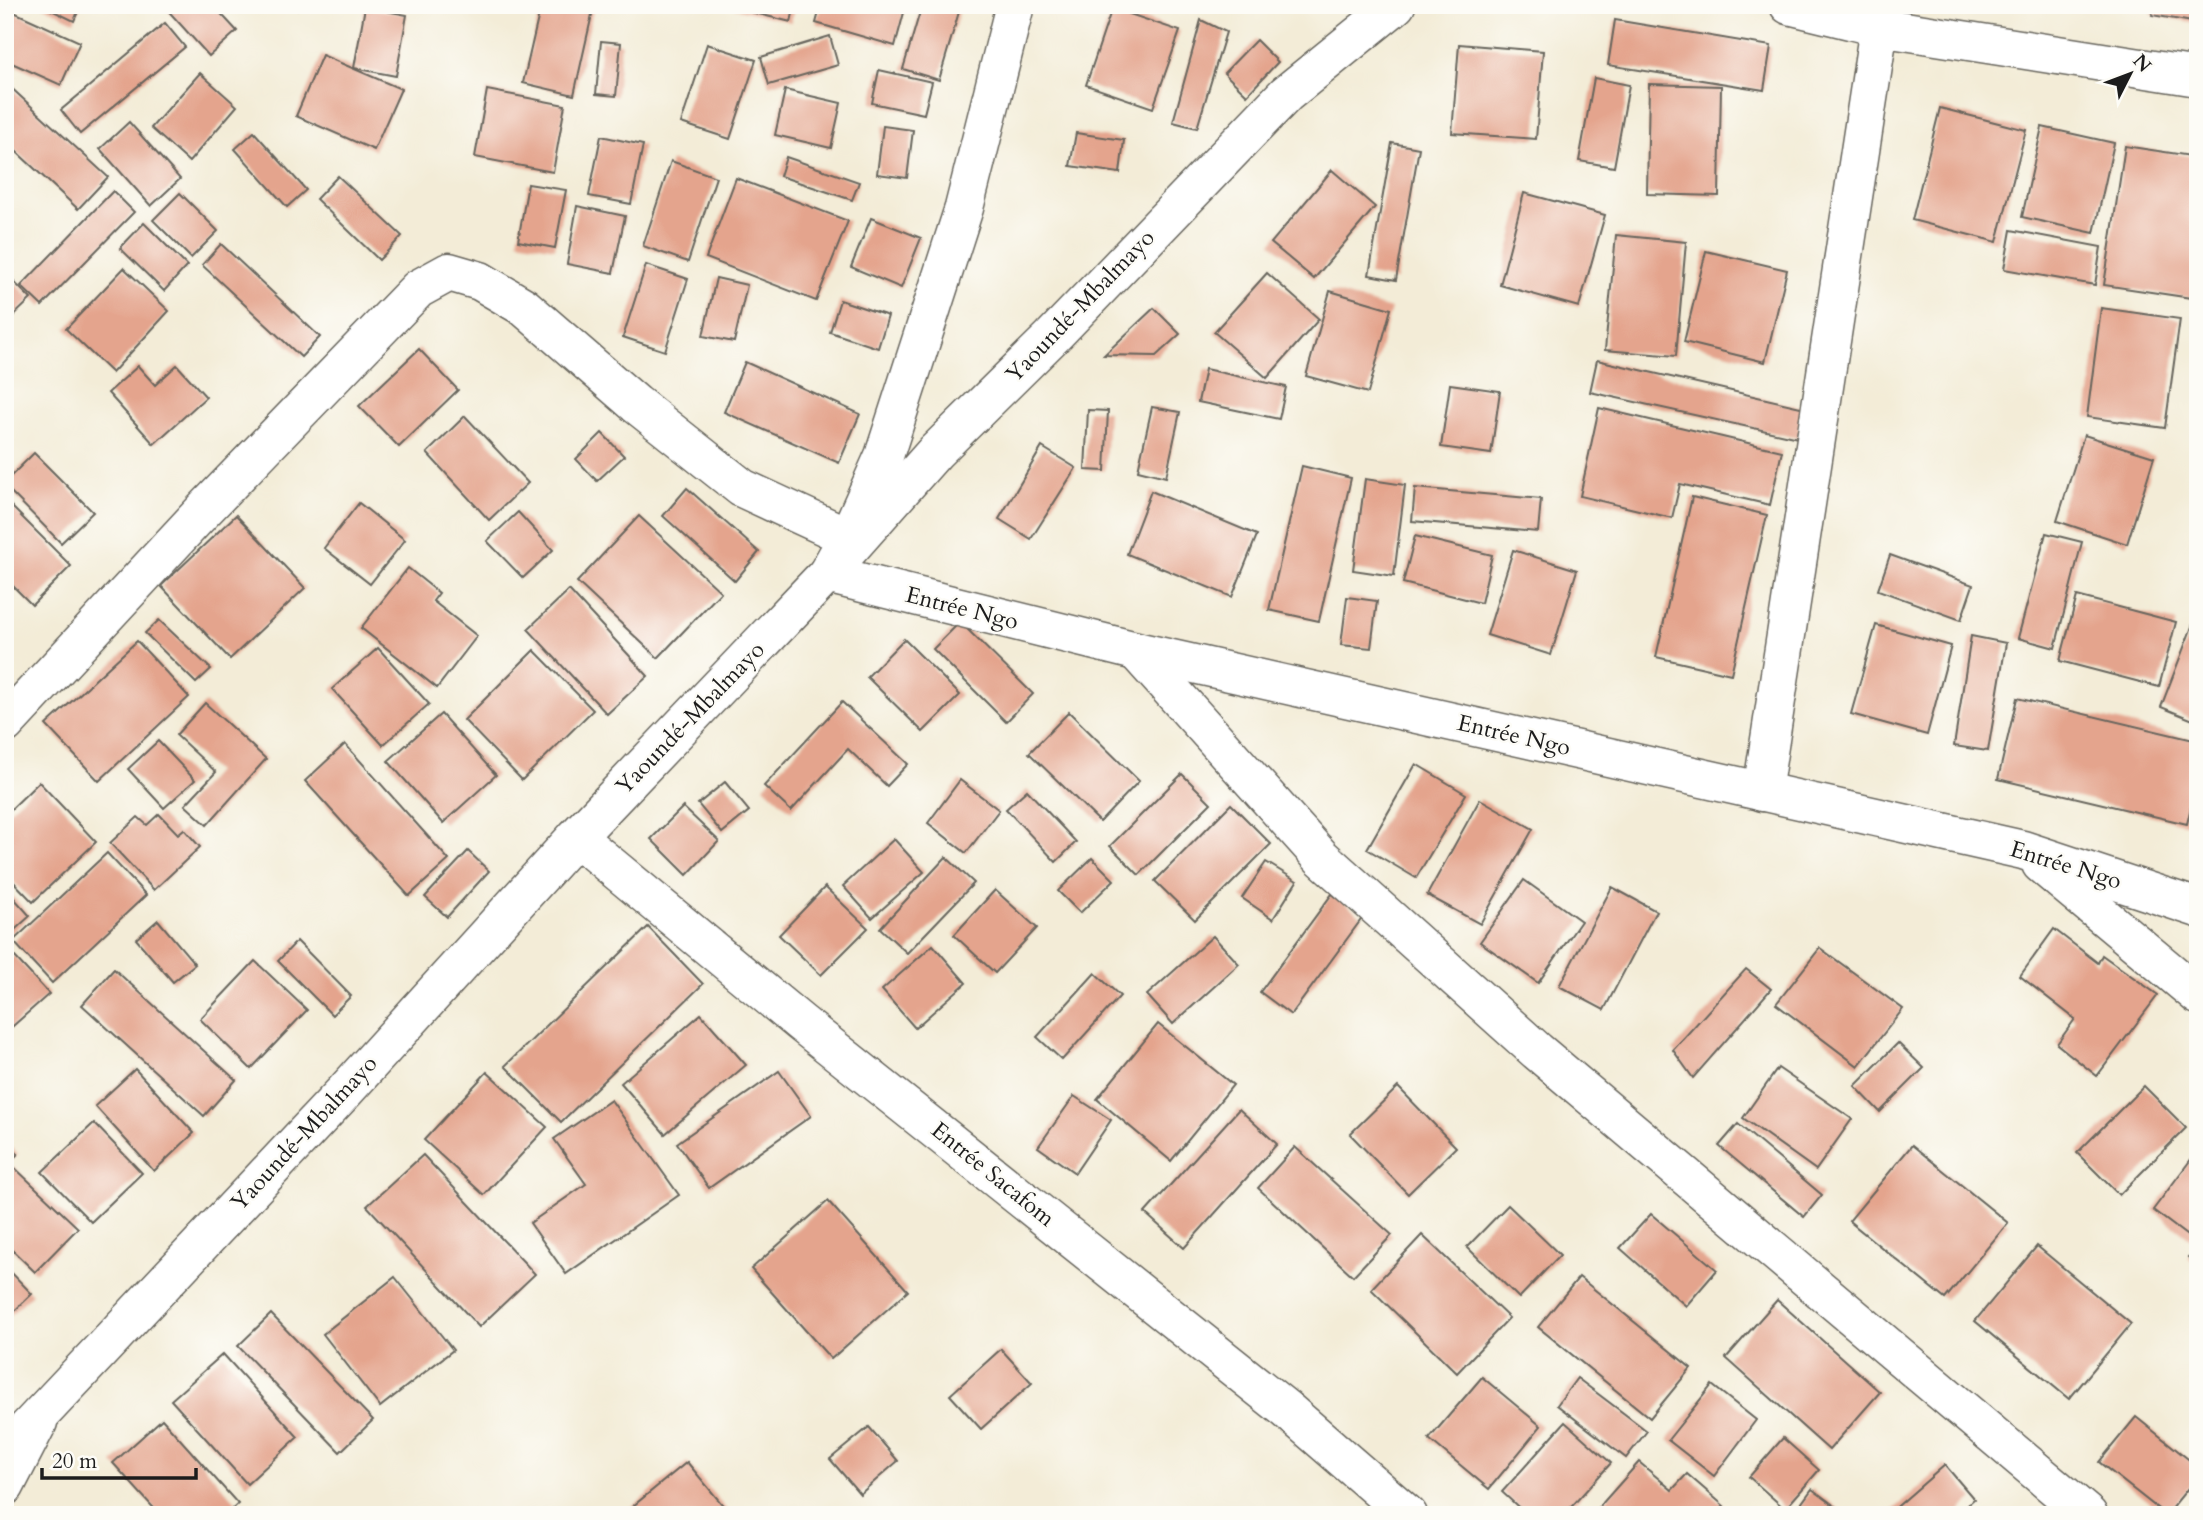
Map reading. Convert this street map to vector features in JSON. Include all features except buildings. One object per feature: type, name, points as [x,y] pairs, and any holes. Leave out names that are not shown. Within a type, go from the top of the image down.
[{"type":"main road","points":[[827,574],[848,537],[884,456],[964,208],[1015,5]]},
{"type":"main road","name":"Yaoundé-Mbalmayo","points":[[5,1452],[50,1401],[345,1091],[576,837],[827,574],[935,452],[1052,337],[1286,94],[1396,5]]},
{"type":"main road","points":[[1789,5],[1879,27],[2198,77]]},
{"type":"main road","points":[[1762,792],[1879,27]]},
{"type":"main road","points":[[5,724],[202,512],[418,289],[449,272],[480,281],[524,307],[636,404],[742,488],[848,537]]},
{"type":"main road","name":"Entrée Ngo","points":[[827,574],[1136,651],[2023,850],[2198,908]]},
{"type":"main road","points":[[1136,651],[1321,857],[1537,1051],[2088,1515]]},
{"type":"main road","name":"Entrée Sacafom","points":[[576,837],[801,1024],[1287,1410],[1408,1515]]},
{"type":"main road","points":[[2023,850],[2198,995]]},
{"type":"main road","points":[[5,1486],[50,1401]]}]
